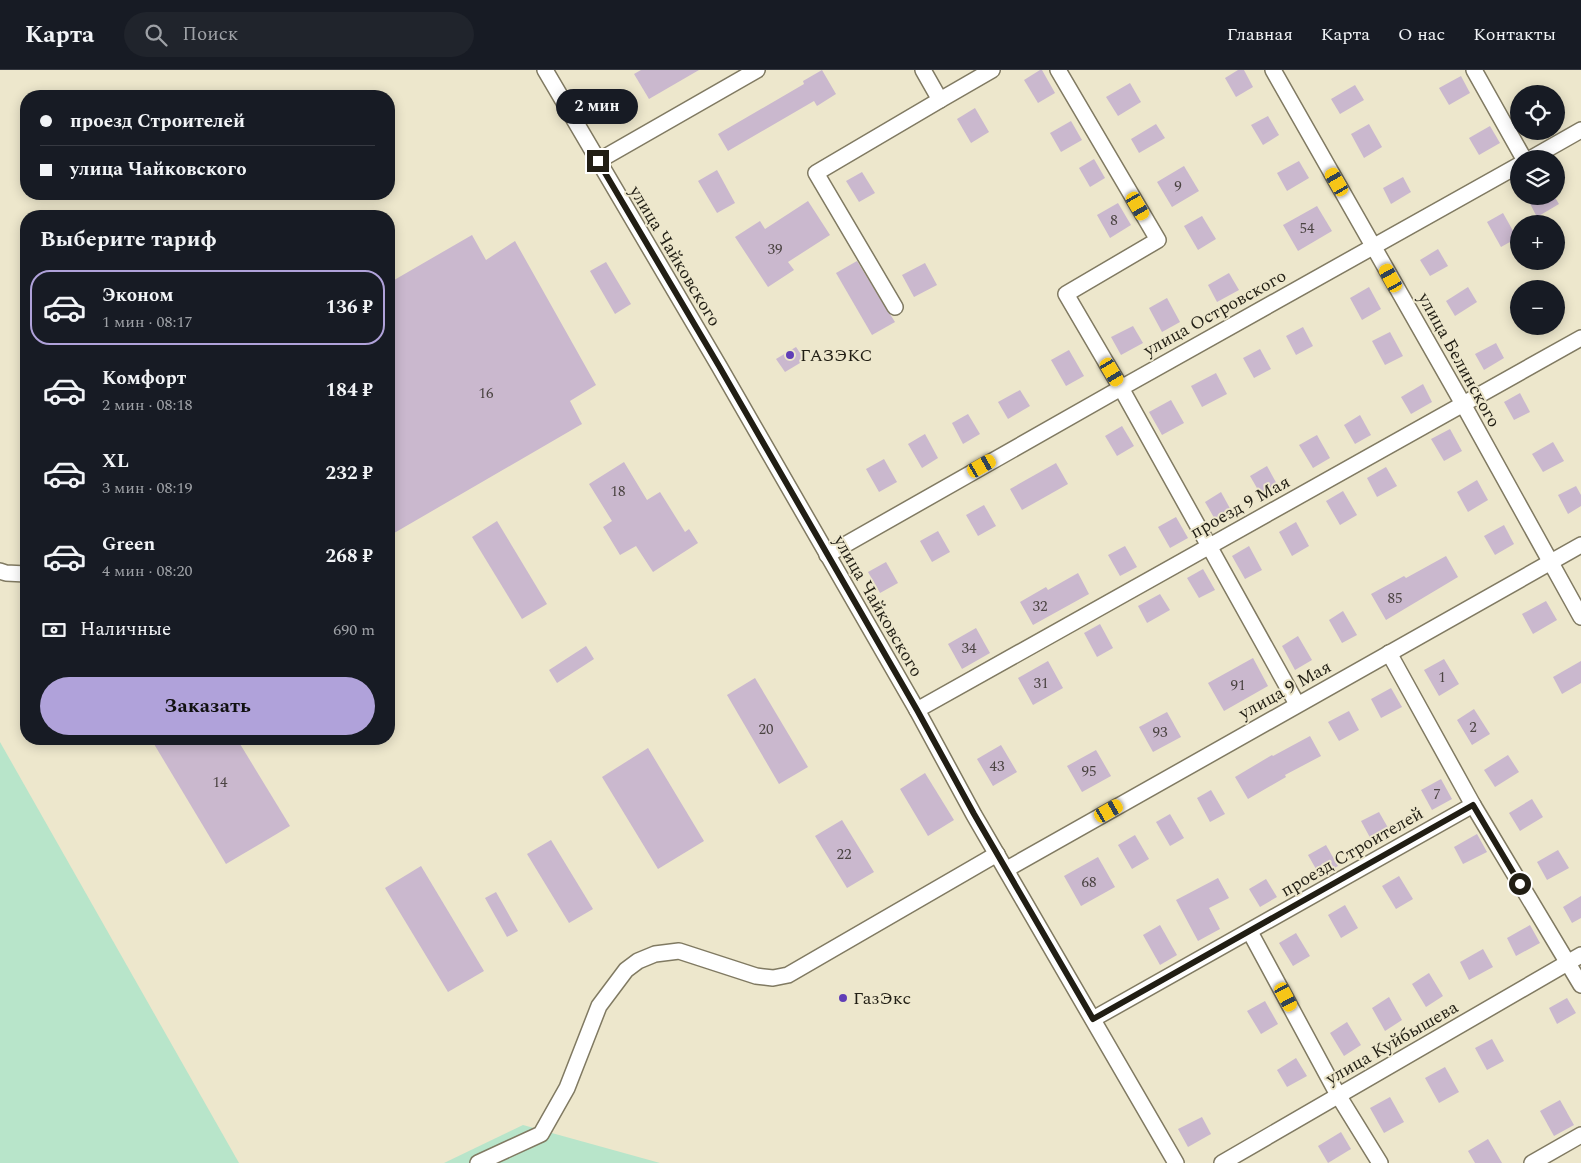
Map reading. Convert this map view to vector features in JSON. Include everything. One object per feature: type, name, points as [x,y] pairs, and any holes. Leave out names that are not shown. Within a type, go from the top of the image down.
[{"type":"street","name":"улица Чайковского","points":[[545,70],[719,366],[917,710],[997,854],[1176,1163]]},
{"type":"street","points":[[598,161],[757,70]]},
{"type":"street","points":[[923,70],[940,100]]},
{"type":"street","points":[[895,307],[816,173],[992,70]]},
{"type":"street","points":[[1058,70],[1158,240],[1066,294],[1121,388],[1297,704]]},
{"type":"street","name":"улица Белинского","points":[[1273,70],[1463,404],[1581,617]]},
{"type":"street","points":[[1474,70],[1519,150]]},
{"type":"street","points":[[1546,150],[1581,130]]},
{"type":"street","name":"улица Островского","points":[[827,555],[1510,170]]},
{"type":"street","name":"проезд 9 Мая","points":[[917,710],[1581,338]]},
{"type":"street","name":"улица 9 Мая","points":[[1007,869],[1581,545]]},
{"type":"street","points":[[0,570],[6,573],[20,574]]},
{"type":"street","points":[[1389,653],[1473,805],[1574,959],[1581,985]]},
{"type":"street","name":"проезд Строителей","points":[[1093,1019],[1473,805]]},
{"type":"street","points":[[478,1163],[541,1134],[567,1088],[599,1006],[626,970],[638,961],[655,954],[679,951],[756,976],[773,978],[788,974],[997,854]]},
{"type":"street","points":[[1250,932],[1338,1095],[1380,1163]]},
{"type":"street","name":"улица Куйбышева","points":[[1222,1163],[1574,959]]},
{"type":"street","points":[[1532,1163],[1581,1135]]},
{"type":"green space","points":[[0,742],[239,1163],[0,1163]]},
{"type":"green space","points":[[523,1125],[660,1163],[444,1163]]},
{"type":"building","points":[[641,70],[699,70],[649,99],[634,74]]},
{"type":"building","points":[[822,70],[836,94],[817,106],[814,101],[728,151],[718,134],[804,84],[803,81]]},
{"type":"building","points":[[1042,70],[1055,93],[1038,103],[1024,80]]},
{"type":"building","points":[[1238,70],[1244,70],[1253,87],[1236,97],[1225,78]]},
{"type":"building","points":[[1461,76],[1470,93],[1449,105],[1439,88]]},
{"type":"building","points":[[1130,83],[1141,102],[1118,116],[1106,97]]},
{"type":"building","points":[[1355,85],[1364,100],[1340,114],[1331,99]]},
{"type":"building","points":[[975,108],[989,132],[971,143],[957,119]]},
{"type":"building","points":[[1268,116],[1279,135],[1263,145],[1251,125]]},
{"type":"building","points":[[1071,121],[1082,140],[1061,152],[1050,133]]},
{"type":"building","points":[[1156,124],[1165,138],[1139,153],[1131,139]]},
{"type":"building","points":[[1369,124],[1382,147],[1364,158],[1351,134]]},
{"type":"building","points":[[1490,126],[1500,143],[1479,155],[1469,138]]},
{"type":"building","points":[[1094,159],[1105,178],[1090,187],[1079,168]]},
{"type":"building","points":[[1299,161],[1309,178],[1287,191],[1277,173]]},
{"type":"building","points":[[1184,166],[1199,191],[1172,207],[1157,182]]},
{"type":"building","points":[[717,170],[735,203],[717,213],[698,181]]},
{"type":"building","points":[[862,172],[875,193],[859,202],[846,181]]},
{"type":"building","points":[[1403,177],[1411,192],[1391,204],[1383,188]]},
{"type":"building","points":[[808,201],[830,235],[788,262],[794,270],[768,287],[735,237],[760,221],[765,229]]},
{"type":"building","points":[[1118,203],[1131,225],[1110,238],[1097,215]]},
{"type":"building","points":[[1531,205],[1557,205],[1540,215],[1536,215]]},
{"type":"building","points":[[1317,206],[1332,231],[1298,251],[1283,225]]},
{"type":"building","points":[[1503,213],[1510,226],[1510,242],[1501,247],[1487,222]]},
{"type":"building","points":[[1202,216],[1216,239],[1198,250],[1184,226]]},
{"type":"building","points":[[472,235],[486,260],[515,241],[596,385],[570,401],[582,424],[395,533],[395,280]]},
{"type":"building","points":[[1438,249],[1448,266],[1430,276],[1420,260]]},
{"type":"building","points":[[857,261],[895,322],[872,335],[836,273]]},
{"type":"building","points":[[606,262],[631,304],[615,314],[590,271]]},
{"type":"building","points":[[925,263],[937,285],[914,297],[902,275]]},
{"type":"building","points":[[1229,273],[1239,290],[1217,302],[1208,285]]},
{"type":"building","points":[[1369,287],[1381,309],[1362,320],[1350,298]]},
{"type":"building","points":[[1468,287],[1477,302],[1455,316],[1446,301]]},
{"type":"building","points":[[1167,298],[1180,322],[1162,332],[1149,308]]},
{"type":"building","points":[[1133,326],[1143,343],[1121,355],[1111,337]]},
{"type":"building","points":[[1303,327],[1313,346],[1296,355],[1286,336]]},
{"type":"building","points":[[1390,332],[1403,356],[1385,365],[1372,341]]},
{"type":"building","points":[[1496,343],[1504,358],[1484,370],[1475,354]]},
{"type":"building","points":[[796,347],[805,360],[785,372],[776,359]]},
{"type":"building","points":[[1260,349],[1271,369],[1254,378],[1243,358]]},
{"type":"building","points":[[1069,350],[1084,376],[1066,386],[1051,360]]},
{"type":"building","points":[[1216,373],[1227,394],[1202,407],[1191,386]]},
{"type":"building","points":[[1423,384],[1432,402],[1411,414],[1401,397]]},
{"type":"building","points":[[1020,390],[1030,406],[1008,419],[998,402]]},
{"type":"building","points":[[1520,393],[1530,412],[1514,420],[1504,402]]},
{"type":"building","points":[[1171,400],[1184,423],[1162,435],[1149,412]]},
{"type":"building","points":[[968,414],[980,434],[963,444],[952,423]]},
{"type":"building","points":[[1360,415],[1371,435],[1355,444],[1344,425]]},
{"type":"building","points":[[1122,426],[1134,446],[1117,456],[1105,436]]},
{"type":"building","points":[[1450,429],[1462,451],[1444,461],[1431,439]]},
{"type":"building","points":[[925,434],[938,458],[922,468],[908,444]]},
{"type":"building","points":[[1317,435],[1330,458],[1313,468],[1299,445]]},
{"type":"building","points":[[1553,442],[1564,461],[1543,472],[1532,454]]},
{"type":"building","points":[[884,459],[897,482],[879,492],[866,469]]},
{"type":"building","points":[[624,462],[647,500],[660,492],[685,532],[689,529],[698,543],[653,572],[636,546],[620,555],[603,527],[612,521],[589,484]]},
{"type":"building","points":[[1056,463],[1068,484],[1022,510],[1010,489]]},
{"type":"building","points":[[1267,466],[1278,486],[1261,495],[1250,476]]},
{"type":"building","points":[[1386,467],[1397,486],[1377,497],[1367,478]]},
{"type":"building","points":[[1477,480],[1488,500],[1468,512],[1457,492]]},
{"type":"building","points":[[1576,486],[1581,495],[1581,506],[1568,514],[1558,495]]},
{"type":"building","points":[[1343,491],[1357,515],[1340,525],[1326,501]]},
{"type":"building","points":[[1221,492],[1232,512],[1216,521],[1205,502]]},
{"type":"building","points":[[984,505],[996,526],[978,536],[966,515]]},
{"type":"building","points":[[1176,517],[1188,538],[1170,548],[1158,527]]},
{"type":"building","points":[[497,521],[547,604],[522,619],[472,537]]},
{"type":"building","points":[[1296,522],[1309,546],[1292,556],[1279,532]]},
{"type":"building","points":[[1504,525],[1514,544],[1495,555],[1484,536]]},
{"type":"building","points":[[938,531],[950,552],[932,562],[920,541]]},
{"type":"building","points":[[1125,546],[1137,567],[1120,576],[1108,555]]},
{"type":"building","points":[[1249,546],[1262,570],[1245,579],[1232,556]]},
{"type":"building","points":[[1446,556],[1458,577],[1386,620],[1371,594],[1404,576],[1406,578]]},
{"type":"building","points":[[886,562],[898,583],[880,593],[868,572]]},
{"type":"building","points":[[1203,569],[1215,590],[1199,598],[1187,578]]},
{"type":"building","points":[[1078,573],[1089,594],[1033,625],[1020,602],[1046,587],[1048,590]]},
{"type":"building","points":[[1160,594],[1170,610],[1147,623],[1138,606]]},
{"type":"building","points":[[1546,601],[1557,620],[1533,634],[1522,614]]},
{"type":"building","points":[[1343,611],[1357,635],[1342,643],[1329,620]]},
{"type":"building","points":[[1100,624],[1113,648],[1097,657],[1084,633]]},
{"type":"building","points":[[976,628],[990,653],[962,669],[948,644]]},
{"type":"building","points":[[1298,636],[1312,660],[1295,670],[1282,646]]},
{"type":"building","points":[[586,646],[594,659],[557,683],[549,670]]},
{"type":"building","points":[[1253,658],[1268,686],[1224,711],[1208,683]]},
{"type":"building","points":[[1444,659],[1459,684],[1439,696],[1424,670]]},
{"type":"building","points":[[1048,661],[1063,688],[1033,705],[1018,678]]},
{"type":"building","points":[[1581,661],[1581,683],[1562,694],[1553,677]]},
{"type":"building","points":[[755,678],[808,767],[779,784],[727,695]]},
{"type":"building","points":[[1391,688],[1402,707],[1381,718],[1371,699]]},
{"type":"building","points":[[1474,709],[1490,734],[1472,745],[1457,720]]},
{"type":"building","points":[[1349,711],[1359,730],[1339,741],[1328,722]]},
{"type":"building","points":[[1167,712],[1181,737],[1153,752],[1139,727]]},
{"type":"building","points":[[1310,736],[1321,756],[1285,775],[1286,777],[1248,799],[1235,777],[1272,755]]},
{"type":"building","points":[[155,745],[241,745],[290,826],[226,864]]},
{"type":"building","points":[[1001,745],[1017,772],[993,786],[977,759]]},
{"type":"building","points":[[648,748],[704,841],[658,869],[602,777]]},
{"type":"building","points":[[1096,750],[1111,776],[1082,792],[1067,766]]},
{"type":"building","points":[[1508,755],[1519,772],[1495,787],[1484,770]]},
{"type":"building","points":[[925,773],[954,820],[928,836],[900,789]]},
{"type":"building","points":[[1441,779],[1452,799],[1432,810],[1421,790]]},
{"type":"building","points":[[1211,790],[1225,814],[1210,822],[1197,798]]},
{"type":"building","points":[[1532,799],[1543,817],[1520,831],[1509,813]]},
{"type":"building","points":[[1379,812],[1391,833],[1373,843],[1361,821]]},
{"type":"building","points":[[1170,814],[1184,838],[1170,846],[1156,822]]},
{"type":"building","points":[[842,820],[874,872],[847,888],[815,836]]},
{"type":"building","points":[[1477,834],[1487,852],[1463,864],[1454,847]]},
{"type":"building","points":[[1135,835],[1149,859],[1132,869],[1118,845]]},
{"type":"building","points":[[551,840],[593,909],[569,923],[527,854]]},
{"type":"building","points":[[1326,845],[1338,866],[1320,876],[1308,855]]},
{"type":"building","points":[[1558,850],[1569,868],[1547,880],[1537,862]]},
{"type":"building","points":[[1098,857],[1115,887],[1081,906],[1064,876]]},
{"type":"building","points":[[421,866],[484,971],[448,992],[385,888]]},
{"type":"building","points":[[1399,876],[1413,899],[1396,909],[1382,886]]},
{"type":"building","points":[[1218,878],[1229,898],[1209,908],[1220,929],[1198,941],[1176,900]]},
{"type":"building","points":[[1266,879],[1277,897],[1260,907],[1249,889]]},
{"type":"building","points":[[496,892],[518,931],[507,937],[485,898]]},
{"type":"building","points":[[1581,896],[1581,918],[1572,923],[1563,907]]},
{"type":"building","points":[[1345,905],[1358,928],[1341,938],[1328,915]]},
{"type":"building","points":[[1160,925],[1177,955],[1160,965],[1143,935]]},
{"type":"building","points":[[1530,925],[1540,943],[1516,956],[1507,938]]},
{"type":"building","points":[[1296,933],[1310,956],[1293,966],[1279,943]]},
{"type":"building","points":[[1483,949],[1493,967],[1469,980],[1460,962]]},
{"type":"building","points":[[1429,973],[1443,996],[1426,1007],[1412,984]]},
{"type":"building","points":[[1389,997],[1402,1020],[1385,1031],[1372,1008]]},
{"type":"building","points":[[1567,998],[1576,1013],[1557,1024],[1549,1008]]},
{"type":"building","points":[[1265,1001],[1278,1024],[1261,1034],[1247,1011]]},
{"type":"building","points":[[1347,1022],[1361,1045],[1344,1056],[1330,1033]]},
{"type":"building","points":[[1492,1039],[1504,1061],[1487,1070],[1475,1048]]},
{"type":"building","points":[[1296,1058],[1307,1076],[1287,1087],[1277,1070]]},
{"type":"building","points":[[1445,1067],[1459,1092],[1439,1103],[1425,1078]]},
{"type":"building","points":[[1390,1097],[1404,1122],[1384,1133],[1370,1108]]},
{"type":"building","points":[[1560,1100],[1574,1125],[1554,1136],[1540,1111]]},
{"type":"building","points":[[1202,1117],[1211,1134],[1188,1147],[1178,1129]]},
{"type":"building","points":[[1341,1132],[1351,1149],[1328,1163],[1318,1146]]},
{"type":"building","points":[[1488,1139],[1502,1163],[1475,1163],[1468,1151]]},
{"type":"place","name":"ГАЗЭКС","points":[[790,355]]},
{"type":"place","name":"ГазЭкс","points":[[843,998]]},
{"type":"route","points":[[598,161],[719,366],[1093,1019],[1473,805],[1520,884]]}]
